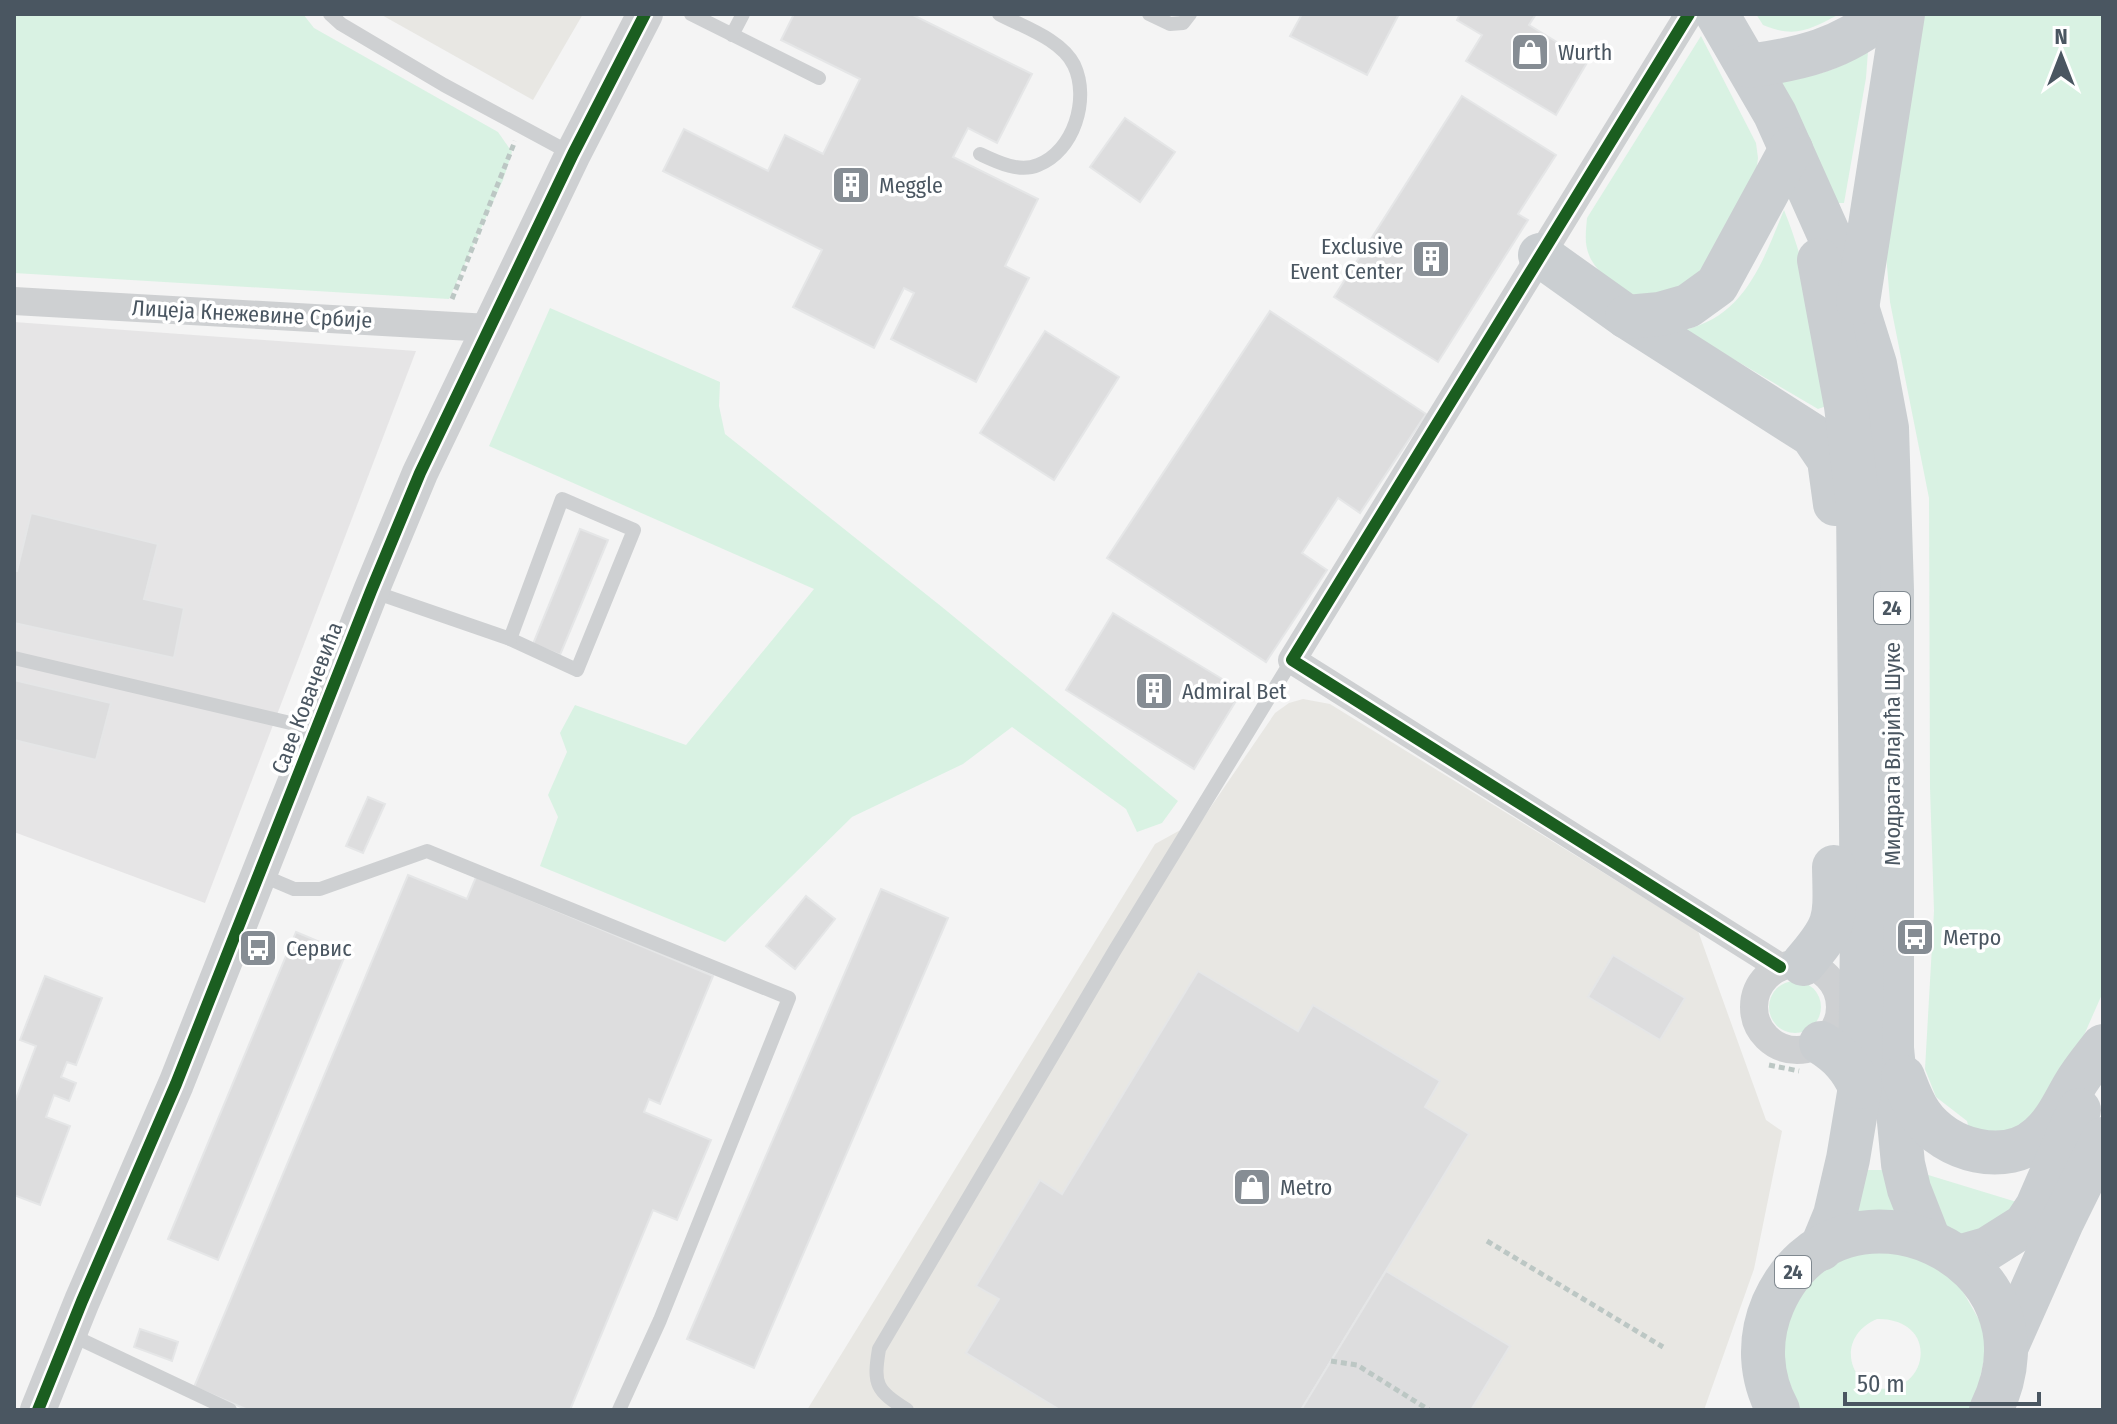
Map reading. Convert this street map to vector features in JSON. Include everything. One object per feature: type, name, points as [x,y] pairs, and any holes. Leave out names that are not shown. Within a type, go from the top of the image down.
[{"type":"main road","points":[[1734,42],[1784,61],[1845,42],[1884,14]]},
{"type":"main road","points":[[1858,302],[1903,14]]},
{"type":"main road","name":"Миодрага Влајића Шуке","points":[[1734,42],[1798,166],[1858,302],[1875,364],[1887,428],[1890,475],[1892,1048],[1903,1164],[1909,1189],[1944,1248]]},
{"type":"main road","points":[[1627,317],[1674,311],[1688,306],[1717,285],[1798,166]]},
{"type":"main road","name":"Миодрага Влајића Шуке","points":[[1798,166],[1842,382],[1858,504],[1860,1087],[1835,1215],[1821,1249]]},
{"type":"main road","points":[[1540,255],[1627,317],[1798,424],[1819,443],[1831,468],[1847,599],[1860,634]]},
{"type":"main road","points":[[1791,965],[1825,938],[1834,920],[1834,843],[1841,739],[1859,680]]},
{"type":"main road","points":[[1892,1048],[1909,1092],[1932,1127],[1955,1144],[1993,1153],[2019,1149],[2038,1139],[2054,1121],[2075,1083],[2103,1046]]},
{"type":"main road","points":[[1944,1248],[2003,1241],[2025,1225],[2032,1216],[2103,1053]]},
{"type":"main road","points":[[1817,1057],[1839,1054],[1860,1087]]},
{"type":"main road","name":"24","points":[[1991,1410],[2003,1375],[2006,1348],[2103,1139]]},
{"type":"main road","name":"24","points":[[1778,1410],[1767,1384],[1763,1359],[1767,1320],[1776,1297],[1791,1275],[1821,1249],[1848,1237],[1877,1232],[1906,1234],[1944,1248],[1979,1277],[1995,1303],[2006,1348]]},
{"type":"street","name":"Саве Ковачевића","points":[[43,1397],[176,1084],[420,473],[573,154],[645,14]]},
{"type":"street","points":[[1689,14],[1292,660],[1791,965],[1817,968],[1829,977],[1837,990],[1840,1004],[1838,1019],[1817,1057],[1808,1049],[1779,1047],[1767,1039],[1758,1028],[1754,1014],[1758,986],[1767,974],[1791,965]]},
{"type":"street","name":"Лицеја Кнежевине Србије","points":[[14,301],[489,328]]},
{"type":"lane","points":[[330,14],[341,24],[444,85],[573,154]]},
{"type":"lane","points":[[691,14],[819,78]]},
{"type":"lane","points":[[732,35],[743,14]]},
{"type":"lane","points":[[980,154],[1006,166],[1037,166],[1061,150],[1075,126],[1080,96],[1074,65],[1056,44],[999,14]]},
{"type":"lane","points":[[1149,14],[1170,24],[1183,23],[1190,14]]},
{"type":"lane","points":[[371,591],[510,639],[577,670],[634,530],[562,499],[510,639]]},
{"type":"lane","points":[[14,658],[316,729]]},
{"type":"lane","points":[[907,1410],[883,1395],[875,1374],[879,1349],[1106,964],[1292,660]]},
{"type":"lane","points":[[261,874],[294,889],[320,889],[427,851],[789,998],[660,1320],[619,1410]]},
{"type":"lane","points":[[69,1334],[230,1410]]},
{"type":"path","points":[[449,303],[454,298],[521,126]]},
{"type":"path","points":[[1769,1065],[1817,1057]]},
{"type":"path","points":[[1487,1241],[1663,1347]]},
{"type":"path","points":[[1331,1361],[1357,1365],[1429,1410]]},
{"type":"shaded area","points":[[380,14],[583,14],[533,100]]},
{"type":"shaded area","points":[[14,322],[416,351],[205,903],[14,832]]},
{"type":"shaded area","name":"Metro","points":[[1303,699],[1330,704],[1698,931],[1766,1120],[1782,1131],[1754,1269],[1704,1410],[807,1410],[1155,844],[1204,817],[1275,713],[1289,703]]},
{"type":"green space","points":[[14,14],[303,14],[314,28],[498,132],[512,152],[503,180],[449,299],[14,273]]},
{"type":"green space","points":[[1756,14],[1840,14],[1811,28],[1794,32],[1763,25]]},
{"type":"green space","points":[[1922,14],[2103,14],[2103,992],[2055,1101],[2034,1126],[1971,1136],[1967,1121],[1936,1097],[1925,1069],[1934,911],[1930,788],[1929,498],[1890,302],[1885,242]]},
{"type":"green space","points":[[1701,36],[1756,143],[1756,174],[1696,284],[1659,296],[1635,295],[1607,279],[1593,263],[1586,246],[1587,218]]},
{"type":"green space","points":[[1868,51],[1844,203],[1838,203],[1779,77],[1825,72]]},
{"type":"green space","points":[[1784,210],[1801,258],[1817,331],[1829,405],[1818,409],[1684,330],[1705,323],[1737,300],[1759,268]]},
{"type":"green space","points":[[550,308],[720,382],[719,406],[725,434],[1178,801],[1162,823],[1137,832],[1126,809],[1012,727],[963,764],[852,817],[725,942],[540,866],[558,817],[548,795],[567,752],[560,733],[575,705],[686,745],[814,589],[489,446]]},
{"type":"green space","points":[[1795,981],[1813,989],[1821,1007],[1813,1025],[1795,1033],[1777,1025],[1769,1007],[1777,989]]},
{"type":"green space","points":[[1862,1170],[1889,1170],[1899,1213],[1848,1216]]},
{"type":"green space","points":[[1925,1174],[2020,1203],[1996,1229],[1959,1235],[1945,1229]]},
{"type":"green space","points":[[1889,1248],[1951,1271],[1989,1337],[1973,1410],[1800,1410],[1782,1363],[1787,1319],[1809,1281],[1846,1256]],"holes":[[[1877,1319],[1902,1324],[1915,1334],[1921,1350],[1919,1364],[1911,1377],[1902,1384],[1886,1389],[1872,1387],[1861,1379],[1851,1355],[1853,1342],[1862,1329]]]},
{"type":"building","name":"Meggle","points":[[794,14],[911,14],[1032,74],[997,143],[968,128],[953,157],[1038,199],[1005,266],[1029,278],[976,382],[891,339],[914,293],[904,288],[874,348],[793,307],[822,250],[663,171],[684,129],[768,171],[785,135],[823,154],[860,79],[781,40]]},
{"type":"building","points":[[1302,14],[1399,14],[1367,75],[1290,36]]},
{"type":"building","points":[[1460,14],[1536,14],[1529,25],[1588,61],[1556,115],[1466,61],[1482,35],[1457,20]]},
{"type":"building","name":"Exclusive Event Center","points":[[1462,96],[1556,155],[1518,214],[1528,220],[1438,362],[1334,297]]},
{"type":"building","points":[[1125,118],[1175,152],[1140,202],[1090,167]]},
{"type":"building","points":[[1270,311],[1426,414],[1360,513],[1338,498],[1302,553],[1327,570],[1266,662],[1107,558]]},
{"type":"building","points":[[1045,331],[1119,377],[1054,480],[980,433]]},
{"type":"building","points":[[31,513],[158,544],[144,599],[184,608],[174,658],[14,623],[14,571],[17,571]]},
{"type":"building","points":[[580,529],[608,540],[560,655],[533,644]]},
{"type":"building","name":"Admiral Bet","points":[[1113,613],[1242,691],[1194,769],[1066,690]]},
{"type":"building","points":[[14,680],[111,703],[96,760],[14,740]]},
{"type":"building","points":[[368,797],[385,804],[363,853],[346,846]]},
{"type":"building","points":[[408,875],[467,899],[476,877],[713,976],[660,1104],[649,1099],[644,1112],[711,1140],[677,1220],[653,1210],[570,1410],[248,1410],[194,1387]]},
{"type":"building","points":[[881,889],[948,918],[754,1368],[687,1339]]},
{"type":"building","points":[[806,896],[835,919],[795,969],[766,946]]},
{"type":"building","points":[[296,932],[346,953],[218,1260],[168,1239]]},
{"type":"building","points":[[1613,955],[1685,998],[1660,1040],[1588,997]]},
{"type":"building","name":"Metro","points":[[1198,971],[1298,1031],[1313,1005],[1440,1081],[1425,1107],[1469,1134],[1301,1410],[1060,1410],[966,1353],[999,1299],[976,1286],[1040,1180],[1062,1194]]},
{"type":"building","points":[[45,976],[102,998],[76,1065],[67,1062],[61,1077],[76,1083],[69,1101],[54,1095],[46,1117],[70,1126],[40,1205],[14,1195],[14,1104],[36,1046],[20,1040]]},
{"type":"building","points":[[1386,1271],[1510,1346],[1471,1410],[1301,1410]]},
{"type":"building","points":[[140,1329],[178,1342],[172,1361],[134,1347]]},
{"type":"cycle path","points":[[38,1410],[176,1084],[420,473],[573,154],[645,14]]},
{"type":"cycle path","points":[[1689,14],[1292,660],[1780,967]]},
{"type":"place","name":"Wurth","points":[[1530,52]]},
{"type":"place","name":"Meggle","points":[[851,185]]},
{"type":"place","name":"Exclusive Event Center","points":[[1431,259]]},
{"type":"place","name":"Admiral Bet","points":[[1154,691]]},
{"type":"place","name":"Метро","points":[[1915,937]]},
{"type":"place","name":"Сервис","points":[[258,948]]},
{"type":"place","name":"Metro","points":[[1252,1187]]}]
